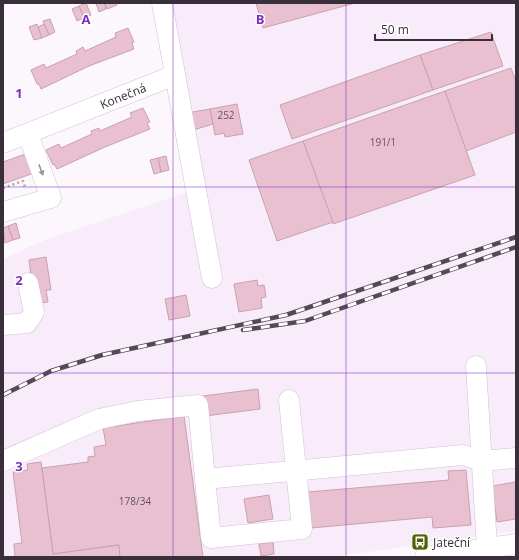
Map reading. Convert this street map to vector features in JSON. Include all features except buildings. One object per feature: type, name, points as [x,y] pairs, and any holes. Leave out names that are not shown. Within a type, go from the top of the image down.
[{"type":"street","points":[[162,3],[212,278]]},
{"type":"street","name":"Konečná","points":[[3,143],[175,75]]},
{"type":"street","points":[[3,212],[51,198],[25,135]]},
{"type":"street","points":[[3,325],[27,323],[34,312],[28,283]]},
{"type":"street","points":[[476,366],[488,548]]},
{"type":"street","points":[[3,461],[99,419],[138,411],[198,405],[211,538],[302,529],[289,400]]},
{"type":"street","points":[[205,479],[463,455],[482,461],[516,458]]},
{"type":"street","points":[[425,557],[516,544]]},
{"type":"path","points":[[3,188],[23,181],[27,192]]},
{"type":"shaded area","points":[[168,3],[516,3],[516,531],[333,557],[3,557],[3,259],[49,238],[183,194],[203,191]]},
{"type":"railway","points":[[3,395],[51,371],[102,355],[286,315],[516,237]]},
{"type":"railway","points":[[243,330],[305,321],[516,247]]},
{"type":"place","name":"Jateční","points":[[420,542]]}]
